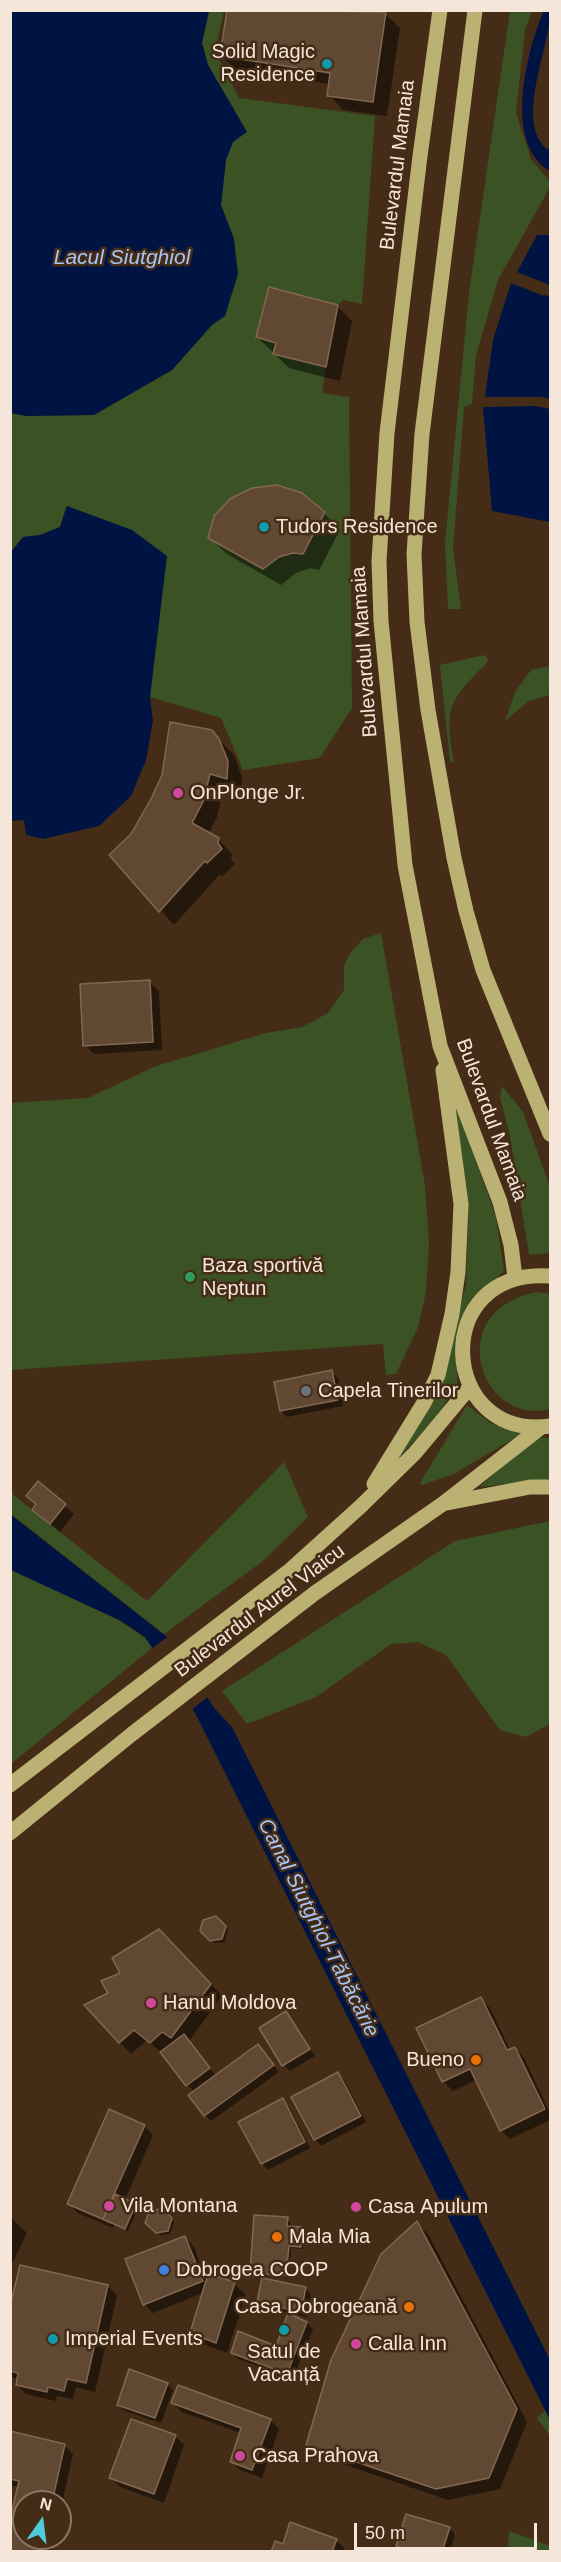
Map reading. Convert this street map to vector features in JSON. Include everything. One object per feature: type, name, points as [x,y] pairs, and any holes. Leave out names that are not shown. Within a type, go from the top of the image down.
[{"type":"main road","name":"Bulevardul Mamaia","points":[[440,10],[387,433],[379,561],[381,621],[405,865],[440,1046],[500,1202],[511,1245],[515,1278]]},
{"type":"main road","points":[[475,10],[422,434],[414,554],[417,622],[428,710],[454,858],[466,910],[483,969],[550,1134]]},
{"type":"main road","points":[[361,1506],[425,1401],[438,1375],[452,1314],[458,1272],[461,1204],[440,1046]]},
{"type":"main road","points":[[545,1427],[509,1422],[480,1402],[470,1387],[463,1369],[461,1350],[464,1331],[471,1313],[497,1286],[515,1278],[534,1275],[550,1276]]},
{"type":"main road","name":"Bulevardul Aurel Vlaicu","points":[[10,1785],[289,1571],[415,1453],[470,1387]]},
{"type":"main road","name":"Bulevardul Aurel Vlaicu","points":[[10,1833],[132,1734],[315,1593],[444,1503],[545,1427]]},
{"type":"main road","points":[[444,1503],[530,1488],[550,1488]]},
{"type":"green space","points":[[209,11],[224,11],[215,51],[239,98],[375,116],[362,304],[343,300],[338,305],[269,287],[256,337],[276,343],[274,354],[326,367],[322,393],[349,397],[352,708],[320,758],[243,770],[221,718],[150,697],[166,556],[66,506],[60,527],[40,535],[23,537],[11,552],[11,413],[26,416],[94,415],[172,370],[212,325],[225,316],[234,239],[221,205],[226,160],[233,141],[247,132],[208,65],[202,43]]},
{"type":"green space","points":[[510,11],[532,11],[525,30],[516,113],[531,159],[550,182],[550,187],[498,280],[476,355],[472,404],[464,407],[453,549],[461,609],[448,609],[445,543],[469,293]]},
{"type":"green space","points":[[485,655],[488,660],[486,664],[463,688],[452,707],[450,730],[454,762],[450,762],[440,665]]},
{"type":"green space","points":[[550,666],[550,695],[529,701],[505,721],[515,692],[531,670]]},
{"type":"green space","name":"Baza sportivă Neptun","points":[[381,933],[425,1185],[429,1243],[426,1292],[418,1327],[396,1374],[386,1375],[383,1344],[11,1370],[11,1103],[88,1098],[156,1066],[266,1033],[302,1027],[328,1013],[344,990],[344,966],[350,953],[363,939]]},
{"type":"green space","points":[[502,1086],[523,1112],[550,1187],[550,1253],[529,1255],[510,1136],[500,1097]]},
{"type":"green space","points":[[453,1096],[496,1217],[504,1271],[471,1299],[458,1331],[457,1386],[436,1417],[390,1468],[454,1325],[466,1286],[468,1219]]},
{"type":"green space","points":[[537,1292],[550,1294],[550,1409],[525,1410],[505,1401],[490,1385],[481,1364],[480,1342],[489,1320],[507,1303]]},
{"type":"green space","points":[[467,1405],[492,1424],[523,1433],[454,1474],[422,1485],[420,1483]]},
{"type":"green space","points":[[535,1438],[550,1438],[550,1479],[479,1487]]},
{"type":"green space","points":[[284,1462],[308,1517],[263,1561],[164,1634],[11,1514],[11,1493],[147,1601]]},
{"type":"green space","points":[[550,1521],[550,1724],[526,1737],[500,1730],[446,1655],[418,1642],[391,1644],[316,1697],[247,1724],[222,1691],[455,1541]]},
{"type":"green space","points":[[11,1570],[126,1624],[153,1647],[11,1764]]},
{"type":"green space","points":[[550,2406],[550,2436],[537,2418]]},
{"type":"green space","points":[[509,2531],[550,2546],[550,2551],[508,2551]]},
{"type":"water","name":"Lacul Siutghiol","points":[[11,10],[209,11],[202,43],[208,65],[247,132],[233,142],[226,160],[221,205],[234,239],[238,274],[225,316],[212,325],[172,370],[94,415],[26,416],[11,413]]},
{"type":"water","points":[[544,10],[550,11],[549,26],[536,84],[534,122],[538,137],[548,150],[550,144],[550,171],[536,158],[527,140],[523,119],[526,72]]},
{"type":"water","points":[[537,235],[550,235],[550,285],[517,272]]},
{"type":"water","points":[[511,283],[541,295],[550,296],[550,399],[485,397],[493,340]]},
{"type":"water","points":[[536,406],[550,409],[550,522],[492,511],[483,407]]},
{"type":"water","points":[[67,506],[132,530],[167,556],[150,697],[153,721],[146,760],[131,796],[99,826],[43,839],[26,835],[24,820],[11,821],[11,552],[23,537],[40,535],[60,527]]},
{"type":"water","name":"Canal Siutghiol-Tăbăcărie","points":[[10,1514],[167,1637],[215,1709],[232,1727],[550,2360],[550,2420],[195,1713],[145,1637],[121,1621],[11,1570]]},
{"type":"pier","points":[[170,1635],[210,1695],[190,1711],[151,1649]]},
{"type":"building","name":"Solid Magic Residence","points":[[227,10],[386,12],[373,102],[327,96],[330,73],[220,56]]},
{"type":"building","points":[[269,287],[338,305],[326,367],[273,354],[276,343],[256,337]]},
{"type":"building","name":"Tudors Residence","points":[[277,485],[302,493],[325,512],[303,554],[293,553],[279,557],[263,569],[208,538],[214,516],[230,499],[252,488]]},
{"type":"building","points":[[170,722],[212,730],[219,739],[228,761],[227,779],[210,774],[203,802],[192,823],[219,838],[218,843],[222,849],[207,863],[205,861],[159,912],[109,855],[131,834],[151,799],[162,775]]},
{"type":"building","points":[[150,980],[153,1042],[83,1046],[80,984]]},
{"type":"building","name":"Capela Tinerilor","points":[[332,1370],[338,1400],[280,1411],[274,1382]]},
{"type":"building","points":[[38,1481],[66,1504],[50,1524],[32,1510],[36,1504],[26,1496]]},
{"type":"building","points":[[216,1916],[226,1926],[222,1939],[210,1941],[200,1931],[203,1920]]},
{"type":"building","points":[[159,1929],[211,1984],[171,2038],[162,2032],[150,2043],[134,2030],[119,2043],[84,2005],[108,1993],[101,1981],[120,1973],[112,1958]]},
{"type":"building","name":"Bueno","points":[[481,1997],[507,2050],[515,2047],[545,2109],[500,2131],[470,2069],[442,2082],[416,2028]]},
{"type":"building","points":[[286,2011],[310,2049],[282,2066],[259,2028]]},
{"type":"building","points":[[184,2034],[210,2068],[186,2086],[160,2052]]},
{"type":"building","points":[[258,2044],[274,2065],[204,2116],[188,2095]]},
{"type":"building","points":[[338,2072],[361,2116],[314,2140],[291,2097]]},
{"type":"building","points":[[283,2098],[305,2142],[261,2164],[238,2122]]},
{"type":"building","points":[[109,2109],[145,2125],[103,2219],[67,2204]]},
{"type":"building","points":[[115,2194],[136,2204],[125,2229],[103,2219]]},
{"type":"building","points":[[162,2208],[172,2218],[168,2231],[156,2233],[145,2223],[149,2212]]},
{"type":"building","name":"Mala Mia","points":[[254,2215],[288,2217],[287,2226],[302,2227],[301,2247],[289,2246],[286,2276],[250,2273]]},
{"type":"building","name":"Casa Dobrogeană","points":[[417,2221],[517,2409],[489,2478],[436,2489],[306,2445],[331,2360],[381,2254]]},
{"type":"building","name":"Dobrogea COOP","points":[[185,2236],[203,2281],[143,2305],[125,2259]]},
{"type":"building","name":"Imperial Events","points":[[20,2265],[108,2285],[86,2383],[67,2379],[64,2391],[48,2387],[47,2392],[16,2385],[18,2373],[10,2371],[10,2306]]},
{"type":"building","points":[[208,2274],[235,2282],[216,2343],[190,2333]]},
{"type":"building","points":[[262,2278],[306,2287],[301,2312],[257,2302]]},
{"type":"building","points":[[288,2313],[307,2322],[287,2374],[231,2353],[238,2331],[276,2346]]},
{"type":"building","points":[[129,2369],[168,2383],[155,2418],[117,2405]]},
{"type":"building","points":[[178,2385],[271,2419],[252,2470],[230,2462],[241,2428],[171,2403]]},
{"type":"building","points":[[131,2419],[176,2435],[154,2494],[109,2478]]},
{"type":"building","points":[[10,2431],[65,2444],[55,2490],[17,2490],[19,2481],[10,2479]]},
{"type":"building","points":[[12,2511],[12,2550],[41,2550],[40,2552],[10,2552]]},
{"type":"building","points":[[406,2514],[450,2527],[442,2552],[414,2552],[396,2546]]},
{"type":"building","points":[[290,2522],[337,2539],[332,2552],[271,2552],[275,2541],[283,2544]]},
{"type":"place","name":"Solid Magic Residence","points":[[327,64]]},
{"type":"place","name":"Tudors Residence","points":[[264,527]]},
{"type":"place","name":"OnPlonge Jr.","points":[[178,793]]},
{"type":"place","name":"Baza sportivă Neptun","points":[[190,1277]]},
{"type":"place","name":"Capela Tinerilor","points":[[306,1391]]},
{"type":"place","name":"Hanul Moldova","points":[[151,2003]]},
{"type":"place","name":"Bueno","points":[[476,2060]]},
{"type":"place","name":"Vila Montana","points":[[109,2206]]},
{"type":"place","name":"Casa Apulum","points":[[356,2207]]},
{"type":"place","name":"Mala Mia","points":[[277,2237]]},
{"type":"place","name":"Dobrogea COOP","points":[[164,2270]]},
{"type":"place","name":"Casa Dobrogeană","points":[[409,2307]]},
{"type":"place","name":"Satul de Vacanță","points":[[284,2330]]},
{"type":"place","name":"Imperial Events","points":[[53,2339]]},
{"type":"place","name":"Calla Inn","points":[[356,2344]]},
{"type":"place","name":"Casa Prahova","points":[[240,2456]]}]
